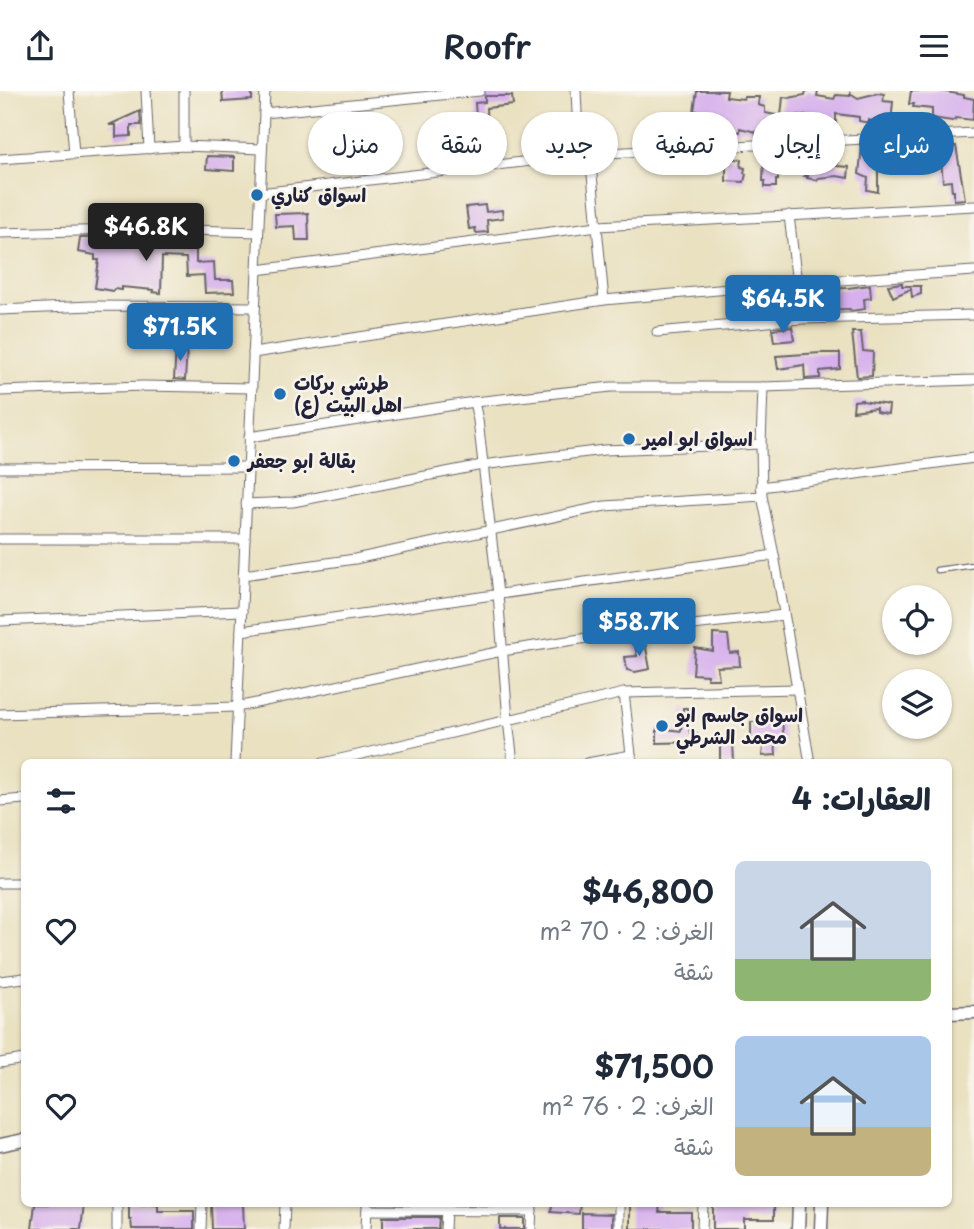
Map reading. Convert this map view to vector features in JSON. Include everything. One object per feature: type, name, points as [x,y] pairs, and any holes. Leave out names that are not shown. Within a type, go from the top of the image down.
[{"type":"street","points":[[69,91],[74,154]]},
{"type":"street","points":[[146,91],[149,149]]},
{"type":"street","points":[[184,91],[184,146]]},
{"type":"street","points":[[235,759],[265,91]]},
{"type":"street","points":[[264,113],[480,91]]},
{"type":"street","points":[[576,91],[577,112]]},
{"type":"street","points":[[618,152],[974,133]]},
{"type":"street","points":[[0,159],[184,146],[262,149]]},
{"type":"street","points":[[260,193],[521,162]]},
{"type":"street","points":[[592,175],[604,300]]},
{"type":"street","points":[[257,270],[598,226],[974,206]]},
{"type":"street","points":[[789,215],[801,319]]},
{"type":"street","points":[[0,233],[156,229],[258,232]]},
{"type":"street","points":[[253,353],[604,300],[974,271]]},
{"type":"street","points":[[0,310],[91,306],[255,307]]},
{"type":"street","points":[[657,332],[801,319],[974,315]]},
{"type":"street","points":[[249,437],[474,402],[611,387],[764,387],[974,380]]},
{"type":"street","points":[[0,391],[143,386],[251,388]]},
{"type":"street","points":[[764,387],[762,491],[809,759]]},
{"type":"street","points":[[474,402],[498,593],[513,759]]},
{"type":"street","points":[[246,504],[293,502],[482,465],[604,450],[761,444]]},
{"type":"street","points":[[243,575],[355,559],[605,506],[762,491],[974,458]]},
{"type":"street","points":[[0,468],[248,467]]},
{"type":"street","points":[[0,539],[245,539]]},
{"type":"street","points":[[241,631],[774,555]]},
{"type":"street","points":[[0,621],[242,611]]},
{"type":"street","points":[[0,714],[237,707],[502,651],[620,633],[784,615]]},
{"type":"street","points":[[340,759],[624,693],[797,689]]},
{"type":"street","points":[[624,693],[632,759]]},
{"type":"street","points":[[0,801],[21,799]]},
{"type":"street","points":[[0,883],[21,883]]},
{"type":"street","points":[[0,981],[21,978]]},
{"type":"street","points":[[952,1013],[974,1012]]},
{"type":"street","points":[[0,1063],[21,1060]]},
{"type":"street","points":[[0,1145],[21,1141]]},
{"type":"street","points":[[117,1207],[117,1229]]},
{"type":"street","points":[[201,1229],[202,1207]]},
{"type":"street","points":[[284,1229],[285,1207]]},
{"type":"street","points":[[366,1229],[367,1207],[446,1210],[532,1207],[531,1229]]},
{"type":"street","points":[[619,1207],[619,1229]]},
{"type":"street","points":[[702,1229],[703,1207]]},
{"type":"street","points":[[798,1229],[799,1207]]},
{"type":"street","points":[[821,1229],[822,1207]]},
{"type":"street","points":[[445,1229],[446,1210]]},
{"type":"lane","points":[[937,571],[974,565]]},
{"type":"building","points":[[222,91],[252,91],[252,100],[223,102]]},
{"type":"building","points":[[697,91],[727,91],[726,97],[743,99],[759,97],[758,105],[765,107],[765,112],[752,112],[752,131],[740,128],[740,132],[738,112],[694,111]]},
{"type":"building","points":[[806,91],[818,91],[817,96],[834,99],[836,95],[850,96],[850,93],[858,98],[878,93],[884,94],[883,101],[893,102],[892,112],[859,112],[859,117],[845,115],[845,112],[781,112],[783,97],[805,95]]},
{"type":"building","points":[[911,91],[940,91],[964,95],[974,99],[973,120],[956,118],[954,120],[954,112],[932,112],[932,109],[909,104]]},
{"type":"building","points":[[485,96],[512,96],[513,105],[476,112],[475,103],[485,102]]},
{"type":"building","points":[[140,111],[141,125],[131,125],[131,136],[116,137],[116,125],[109,125]]},
{"type":"building","points":[[954,146],[965,199],[954,200],[951,181],[943,182],[942,175],[954,175]]},
{"type":"building","points":[[207,156],[234,157],[234,171],[206,169]]},
{"type":"building","points":[[738,159],[742,160],[741,167],[745,168],[746,174],[744,182],[726,181],[726,175],[738,175]]},
{"type":"building","points":[[845,167],[849,167],[848,178],[837,176],[817,180],[804,176],[845,175]]},
{"type":"building","points":[[763,175],[778,175],[776,187],[765,187]]},
{"type":"building","points":[[861,175],[878,175],[878,192],[867,190],[868,178]]},
{"type":"building","points":[[485,205],[486,212],[502,210],[503,218],[487,220],[488,232],[476,233],[475,228],[469,229],[466,207]]},
{"type":"building","points":[[308,213],[309,240],[296,240],[295,226],[276,227],[275,214]]},
{"type":"building","points":[[148,236],[165,240],[165,236],[178,237],[190,241],[196,246],[196,263],[214,262],[215,280],[233,280],[234,292],[205,293],[204,275],[187,276],[186,258],[162,257],[161,293],[122,287],[122,290],[113,291],[95,288],[99,260],[95,260],[95,255],[78,252],[80,238],[111,237],[125,241],[126,237]]},
{"type":"building","points":[[902,283],[902,286],[921,286],[921,294],[912,297],[911,289],[893,297],[888,285]]},
{"type":"building","points":[[870,285],[871,298],[864,299],[865,309],[814,310],[815,289]]},
{"type":"building","points":[[792,327],[794,340],[774,342],[772,329]]},
{"type":"building","points":[[852,332],[861,332],[863,351],[873,352],[872,376],[857,377]]},
{"type":"building","points":[[176,347],[187,348],[185,380],[174,379]]},
{"type":"building","points":[[840,353],[840,369],[820,371],[820,378],[805,379],[804,365],[778,369],[776,356]]},
{"type":"building","points":[[854,401],[889,405],[888,414],[876,412],[876,408],[853,411]]},
{"type":"building","points":[[713,634],[728,635],[730,653],[739,652],[740,666],[717,667],[719,679],[707,679],[707,675],[693,674],[695,648],[713,651]]},
{"type":"building","points":[[644,637],[650,669],[635,672],[627,670],[625,657],[637,656],[634,639]]},
{"type":"building","points":[[683,708],[687,708],[690,733],[697,733],[698,742],[657,743],[657,728],[681,731]]},
{"type":"building","points":[[751,722],[782,722],[784,740],[775,740],[776,755],[762,756],[763,746],[751,746]]},
{"type":"building","points":[[720,741],[733,741],[734,759],[720,759]]},
{"type":"building","points":[[35,1207],[84,1207],[81,1229],[32,1229]]},
{"type":"building","points":[[129,1207],[158,1207],[158,1211],[194,1211],[194,1229],[132,1229]]},
{"type":"building","points":[[211,1207],[243,1207],[244,1229],[212,1229]]},
{"type":"building","points":[[552,1207],[580,1207],[579,1214],[551,1212]]},
{"type":"building","points":[[630,1207],[660,1207],[659,1212],[691,1212],[691,1229],[630,1229]]},
{"type":"building","points":[[713,1207],[774,1207],[774,1219],[744,1219],[744,1229],[713,1229]]},
{"type":"building","points":[[582,1213],[612,1214],[612,1229],[582,1229]]},
{"type":"building","points":[[383,1217],[439,1217],[438,1229],[383,1229]]},
{"type":"building","points":[[500,1218],[524,1218],[524,1229],[500,1229]]},
{"type":"place","name":"اسواق كناري","points":[[257,195]]},
{"type":"place","name":"طرشي بركات اهل البيت (ع)","points":[[280,394]]},
{"type":"place","name":"اسواق ابو امير","points":[[629,439]]},
{"type":"place","name":"بقالة ابو جعفر","points":[[234,461]]},
{"type":"place","name":"اسواق جاسم ابو محمد الشرطي","points":[[662,726]]}]
